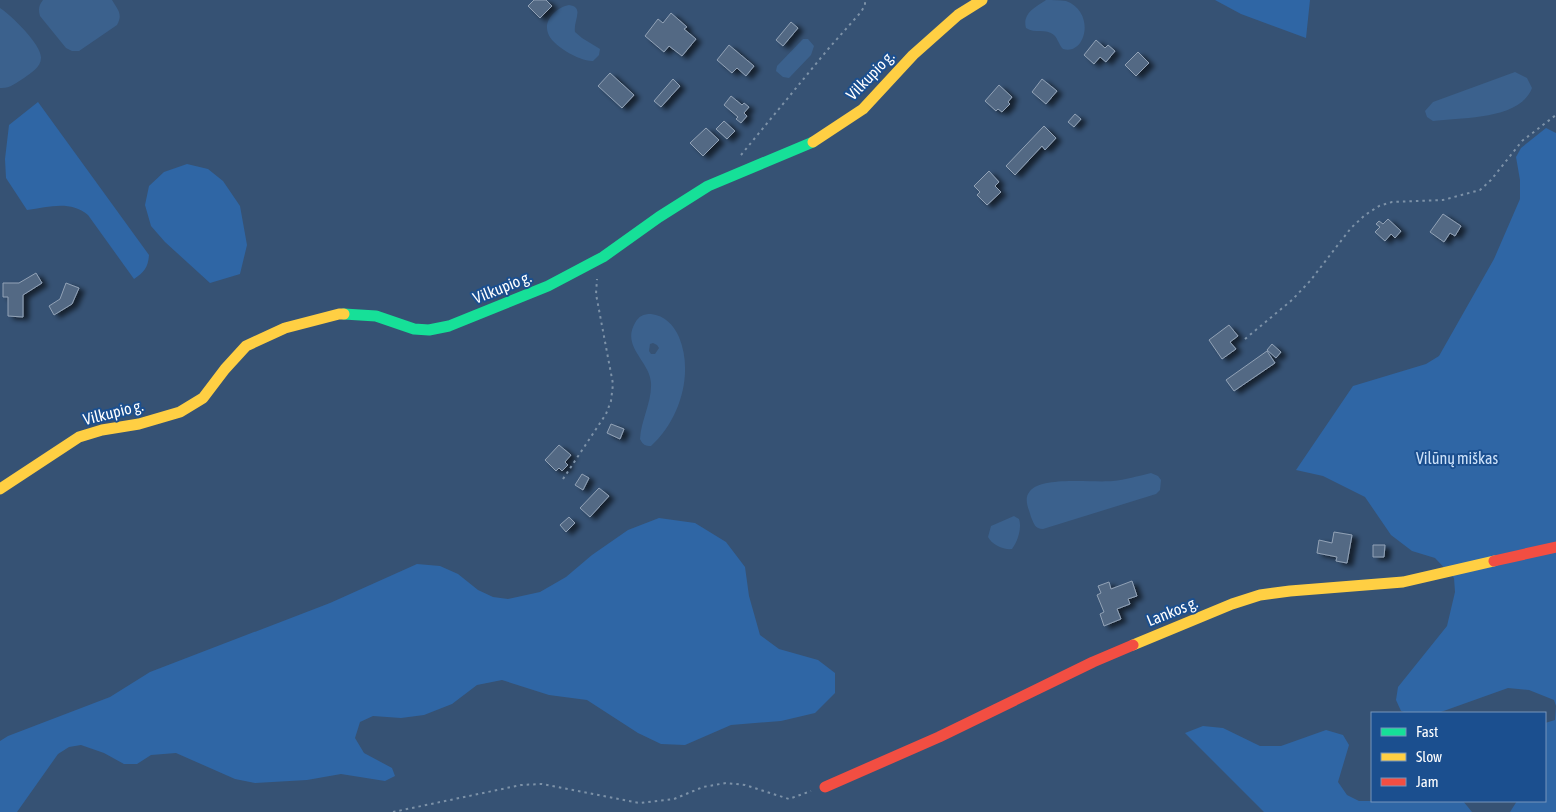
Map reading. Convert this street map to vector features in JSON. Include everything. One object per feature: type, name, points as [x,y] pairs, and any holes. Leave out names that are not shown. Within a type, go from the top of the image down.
[{"type":"street","name":"Vilkupio g.","points":[[0,489],[78,438],[102,430],[139,424],[180,412],[203,398],[225,369],[246,346],[284,328],[339,314],[376,316],[414,329],[429,330],[449,326],[548,286],[603,258],[659,217],[708,186],[817,140],[863,109],[913,55],[958,16],[982,0]]},
{"type":"street","name":"Lankos g.","points":[[825,787],[939,737],[1093,662],[1232,604],[1260,595],[1290,590],[1403,582],[1556,547]]},
{"type":"path","points":[[744,171],[740,162],[741,154],[861,12],[865,0]]},
{"type":"path","points":[[1245,339],[1292,300],[1310,281],[1351,228],[1365,215],[1379,206],[1392,202],[1443,200],[1480,190],[1491,180],[1522,141],[1556,115]]},
{"type":"path","points":[[563,479],[606,414],[611,401],[613,384],[596,294],[597,277]]},
{"type":"path","points":[[393,812],[521,785],[542,784],[639,803],[674,799],[703,788],[726,783],[745,785],[789,799],[825,787]]},
{"type":"green space","points":[[1215,0],[1310,0],[1306,38],[1241,14]]},
{"type":"green space","points":[[38,102],[149,255],[145,269],[134,279],[88,215],[74,207],[67,206],[51,206],[27,210],[6,178],[5,159],[9,125]]},
{"type":"green space","name":"Vilūnų miškas","points":[[1546,128],[1556,133],[1556,706],[1554,700],[1529,690],[1508,688],[1441,712],[1404,712],[1401,711],[1396,700],[1398,687],[1447,626],[1455,592],[1454,578],[1435,558],[1412,551],[1391,535],[1365,497],[1323,476],[1296,470],[1353,386],[1426,364],[1439,356],[1494,259],[1520,199],[1520,180],[1516,157],[1521,148]]},
{"type":"green space","points":[[187,164],[208,169],[223,181],[240,206],[247,245],[240,274],[210,283],[165,242],[151,226],[145,205],[149,186],[164,172]]},
{"type":"green space","points":[[659,518],[695,523],[726,542],[745,567],[749,596],[760,635],[779,649],[818,660],[835,673],[835,693],[815,713],[781,721],[731,725],[685,745],[661,744],[638,733],[587,700],[549,695],[502,680],[477,685],[452,704],[424,715],[401,718],[373,716],[360,722],[355,738],[364,753],[392,768],[395,776],[385,781],[341,774],[307,780],[255,783],[235,779],[176,753],[151,755],[137,764],[124,764],[104,753],[81,745],[69,747],[58,754],[17,812],[0,812],[0,741],[8,736],[110,697],[150,672],[330,603],[417,564],[440,566],[458,574],[478,590],[493,597],[508,599],[540,592],[566,577],[592,555],[628,530]]},
{"type":"green space","points":[[1556,706],[1556,812],[1510,812],[1516,802],[1546,802],[1546,723],[1555,720]]},
{"type":"green space","points":[[1203,726],[1223,728],[1260,746],[1281,746],[1326,730],[1343,735],[1349,745],[1338,782],[1347,795],[1359,801],[1371,802],[1464,802],[1472,812],[1264,812],[1185,733]]},
{"type":"shaded area","points":[[43,0],[112,0],[119,12],[120,18],[117,25],[79,51],[72,51],[66,48],[40,16],[39,7]]},
{"type":"shaded area","points":[[1046,0],[1066,1],[1081,14],[1084,32],[1082,40],[1077,46],[1071,49],[1063,49],[1051,33],[1033,31],[1026,28],[1025,23],[1028,14]]},
{"type":"shaded area","points":[[569,5],[574,6],[577,12],[575,32],[600,49],[599,55],[593,61],[581,59],[567,52],[550,38],[547,28],[549,19],[560,8]]},
{"type":"shaded area","points":[[0,8],[18,23],[31,38],[40,52],[41,58],[41,61],[32,72],[6,88],[0,88]]},
{"type":"shaded area","points":[[803,39],[808,39],[814,46],[811,55],[789,78],[783,77],[776,71],[777,66]]},
{"type":"shaded area","points":[[1515,72],[1527,78],[1532,88],[1516,106],[1489,115],[1474,117],[1433,121],[1427,117],[1425,111],[1433,102]]},
{"type":"shaded area","points":[[648,314],[656,315],[668,321],[674,328],[679,337],[685,366],[682,395],[677,410],[670,423],[651,446],[644,445],[640,439],[650,397],[651,383],[646,368],[637,354],[631,339],[635,323],[641,316]],"holes":[[[650,344],[657,345],[659,348],[655,354],[651,354],[649,351]]]},
{"type":"shaded area","points":[[1151,473],[1158,476],[1161,480],[1160,490],[1156,494],[1043,529],[1036,527],[1034,524],[1027,504],[1027,497],[1030,491],[1036,486],[1046,483],[1118,480]]},
{"type":"shaded area","points":[[1014,516],[1019,519],[1020,526],[1018,538],[1014,546],[1012,549],[1009,549],[995,545],[988,537],[991,526]]},
{"type":"building","points":[[534,0],[546,0],[552,6],[540,18],[528,6]]},
{"type":"building","points":[[671,13],[687,27],[684,29],[696,39],[682,56],[669,46],[664,52],[645,36],[658,19],[663,23]]},
{"type":"building","points":[[791,22],[798,28],[783,46],[776,40]]},
{"type":"building","points":[[1096,40],[1105,48],[1108,45],[1115,51],[1106,62],[1100,57],[1094,64],[1084,55]]},
{"type":"building","points":[[729,45],[754,66],[746,76],[737,68],[732,73],[717,60]]},
{"type":"building","points":[[1138,52],[1149,63],[1136,76],[1125,65]]},
{"type":"building","points":[[610,73],[634,95],[622,108],[598,86]]},
{"type":"building","points":[[673,79],[680,86],[661,107],[654,101]]},
{"type":"building","points":[[1042,79],[1057,91],[1046,104],[1032,92]]},
{"type":"building","points":[[999,85],[1012,97],[1008,102],[1010,104],[1002,112],[998,109],[996,111],[985,101]]},
{"type":"building","points":[[731,96],[742,105],[744,103],[749,107],[744,113],[747,116],[741,123],[736,119],[738,117],[724,105]]},
{"type":"building","points":[[1075,114],[1081,119],[1074,127],[1068,122]]},
{"type":"building","points":[[724,121],[735,131],[727,139],[716,129]]},
{"type":"building","points":[[1044,126],[1056,138],[1045,150],[1042,146],[1015,175],[1006,166]]},
{"type":"building","points":[[706,128],[719,140],[703,156],[690,143]]},
{"type":"building","points":[[989,171],[999,182],[995,186],[1001,192],[987,205],[977,195],[980,192],[974,186]]},
{"type":"building","points":[[1443,214],[1461,226],[1455,236],[1450,233],[1444,242],[1430,232]]},
{"type":"building","points":[[1388,219],[1401,231],[1395,238],[1391,234],[1385,241],[1375,232],[1380,227],[1376,224],[1379,221],[1383,224]]},
{"type":"building","points":[[36,273],[42,283],[23,295],[23,317],[8,316],[8,297],[3,297],[3,283],[19,283]]},
{"type":"building","points":[[66,283],[79,288],[72,304],[54,315],[49,306],[60,299]]},
{"type":"building","points":[[1229,325],[1238,336],[1230,342],[1236,349],[1222,359],[1209,340]]},
{"type":"building","points":[[1272,344],[1281,352],[1276,358],[1267,350]]},
{"type":"building","points":[[1267,351],[1275,363],[1234,391],[1226,380]]},
{"type":"building","points":[[611,424],[624,429],[620,439],[607,433]]},
{"type":"building","points":[[559,445],[571,455],[565,462],[568,465],[562,471],[559,468],[556,471],[545,460]]},
{"type":"building","points":[[582,474],[589,478],[583,490],[575,485]]},
{"type":"building","points":[[599,488],[609,496],[590,517],[580,508]]},
{"type":"building","points":[[569,517],[575,523],[566,532],[560,525]]},
{"type":"building","points":[[1334,532],[1352,535],[1347,563],[1336,561],[1337,557],[1317,553],[1319,540],[1332,543]]},
{"type":"building","points":[[1373,545],[1385,545],[1384,557],[1373,557]]},
{"type":"building","points":[[1132,581],[1137,596],[1128,599],[1130,604],[1117,609],[1121,619],[1104,626],[1100,614],[1104,612],[1097,595],[1101,593],[1098,586],[1109,582],[1111,589]]},
{"type":"traffic: fast","points":[[344,314],[376,316],[414,329],[429,330],[449,326],[548,286],[603,257],[659,217],[708,186],[813,142]]},
{"type":"traffic: slow","points":[[813,142],[863,109],[913,55],[958,15],[982,0]]},
{"type":"traffic: slow","points":[[0,489],[79,437],[102,430],[139,424],[180,412],[203,398],[225,369],[246,346],[285,328],[344,314]]},
{"type":"traffic: slow","points":[[1133,645],[1232,604],[1260,595],[1403,582],[1494,561]]},
{"type":"traffic: jam","points":[[1494,561],[1556,547]]},
{"type":"traffic: jam","points":[[825,787],[939,737],[1093,662],[1133,645]]}]
